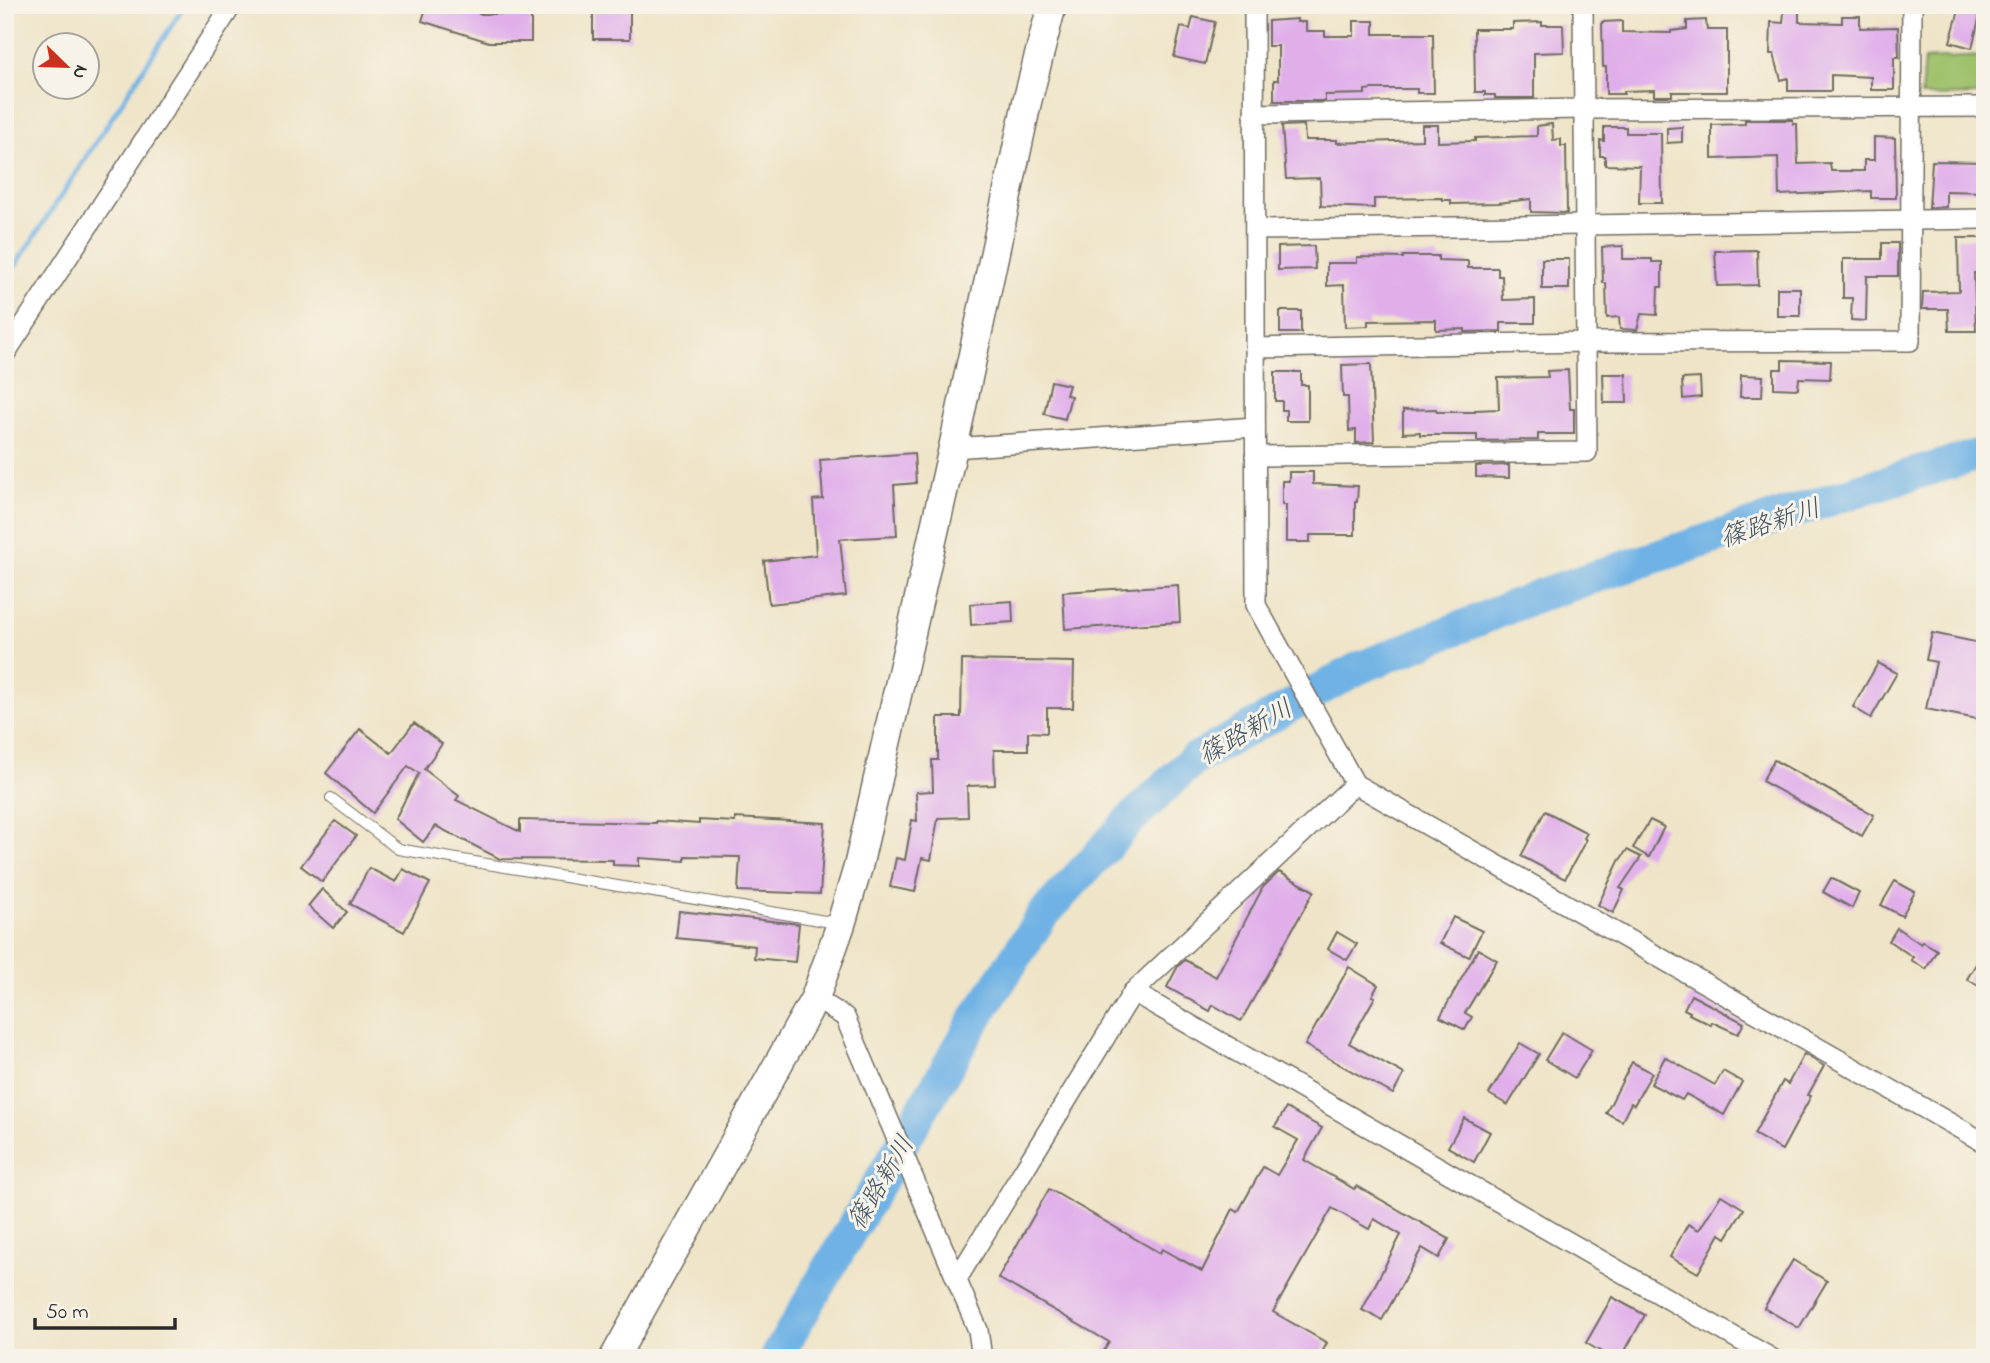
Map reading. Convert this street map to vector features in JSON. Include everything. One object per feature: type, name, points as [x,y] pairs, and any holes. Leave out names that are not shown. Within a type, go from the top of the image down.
[{"type":"street","points":[[5,354],[232,5]]},
{"type":"street","points":[[614,1358],[815,998],[841,924],[858,867],[953,447],[1027,102],[1052,5]]},
{"type":"street","points":[[1254,5],[1256,605],[1355,784],[1985,1143]]},
{"type":"street","points":[[1255,456],[1587,452],[1583,5]]},
{"type":"street","points":[[1255,348],[1588,342],[1910,341],[1912,5]]},
{"type":"street","points":[[1254,114],[1985,107]]},
{"type":"street","points":[[1255,230],[1985,219]]},
{"type":"street","points":[[953,447],[1255,427]]},
{"type":"street","points":[[957,1279],[1133,992],[1355,784]]},
{"type":"street","points":[[1133,992],[1771,1358]]},
{"type":"street","points":[[815,998],[845,1017],[978,1330],[982,1358]]},
{"type":"lane","points":[[331,798],[398,849],[841,924]]},
{"type":"green space","points":[[1984,56],[1983,95],[1921,96],[1924,59]]},
{"type":"building","points":[[427,5],[481,5],[479,14],[531,14],[531,42],[489,42],[422,21]]},
{"type":"building","points":[[593,5],[630,5],[630,39],[593,39]]},
{"type":"building","points":[[1959,10],[1980,15],[1972,48],[1950,42]]},
{"type":"building","points":[[1784,11],[1799,11],[1799,22],[1842,23],[1842,16],[1860,16],[1860,28],[1898,27],[1899,57],[1894,57],[1894,90],[1871,90],[1871,77],[1831,75],[1831,91],[1788,91],[1788,78],[1781,80],[1774,54],[1770,54],[1771,22],[1783,23]]},
{"type":"building","points":[[1193,17],[1215,22],[1205,64],[1174,57],[1181,27],[1190,29]]},
{"type":"building","points":[[1297,19],[1297,22],[1306,22],[1306,31],[1325,31],[1325,36],[1354,36],[1354,21],[1374,21],[1374,34],[1433,34],[1434,93],[1417,93],[1417,89],[1372,89],[1365,90],[1365,94],[1325,95],[1325,101],[1274,101],[1274,80],[1278,80],[1278,46],[1268,46],[1268,21]]},
{"type":"building","points":[[1706,20],[1707,30],[1727,30],[1727,92],[1672,92],[1672,96],[1654,96],[1654,90],[1606,94],[1602,22],[1622,21],[1622,32],[1671,33],[1687,29],[1687,21]]},
{"type":"building","points":[[1542,22],[1542,25],[1563,25],[1564,52],[1534,53],[1534,98],[1495,98],[1495,95],[1485,95],[1485,92],[1475,92],[1474,29],[1513,29],[1513,23]]},
{"type":"building","points":[[1745,120],[1793,120],[1793,124],[1797,124],[1798,164],[1830,163],[1831,171],[1864,171],[1864,160],[1874,160],[1874,137],[1895,138],[1896,198],[1871,198],[1871,191],[1779,195],[1778,157],[1712,159],[1712,125],[1745,124]]},
{"type":"building","points":[[1552,124],[1553,140],[1561,139],[1561,146],[1566,146],[1567,213],[1531,212],[1531,199],[1451,204],[1451,200],[1442,198],[1374,199],[1374,208],[1321,206],[1320,178],[1286,179],[1282,126],[1304,125],[1305,140],[1337,140],[1337,143],[1422,140],[1422,125],[1438,125],[1438,142],[1537,136],[1537,126]]},
{"type":"building","points":[[1604,127],[1626,127],[1626,133],[1661,133],[1662,203],[1639,203],[1640,166],[1605,165],[1605,156],[1600,156],[1600,140],[1604,141]]},
{"type":"building","points":[[1682,127],[1682,142],[1667,143],[1667,128]]},
{"type":"building","points":[[1932,161],[1985,162],[1985,192],[1946,191],[1946,207],[1929,208]]},
{"type":"building","points":[[1958,238],[1985,238],[1985,273],[1974,273],[1976,331],[1949,331],[1948,309],[1922,309],[1923,292],[1959,291]]},
{"type":"building","points":[[1882,243],[1898,243],[1898,276],[1867,276],[1866,321],[1851,320],[1852,298],[1843,298],[1843,259],[1882,259]]},
{"type":"building","points":[[1314,246],[1315,269],[1278,270],[1278,247]]},
{"type":"building","points":[[1623,246],[1623,259],[1652,259],[1652,262],[1662,262],[1662,287],[1658,287],[1657,315],[1641,314],[1637,330],[1620,329],[1619,317],[1607,318],[1602,247]]},
{"type":"building","points":[[1757,250],[1758,285],[1717,286],[1715,251]]},
{"type":"building","points":[[1438,256],[1438,260],[1468,261],[1468,268],[1498,268],[1498,276],[1502,276],[1503,300],[1535,299],[1535,323],[1501,323],[1501,331],[1465,332],[1465,329],[1436,330],[1436,320],[1368,321],[1368,326],[1345,327],[1344,285],[1327,286],[1327,263],[1357,263],[1357,257]]},
{"type":"building","points":[[1542,259],[1569,259],[1569,289],[1542,289]]},
{"type":"building","points":[[1777,288],[1800,288],[1800,316],[1777,316]]},
{"type":"building","points":[[1280,311],[1301,311],[1301,333],[1280,333]]},
{"type":"building","points":[[1782,360],[1831,361],[1830,379],[1799,378],[1798,389],[1774,388],[1774,369],[1782,369]]},
{"type":"building","points":[[1371,364],[1374,442],[1356,443],[1356,430],[1349,431],[1348,397],[1343,397],[1342,365]]},
{"type":"building","points":[[1568,370],[1570,409],[1574,409],[1574,434],[1538,434],[1538,440],[1477,441],[1477,435],[1403,433],[1403,410],[1475,412],[1499,409],[1498,378],[1548,377],[1547,371]]},
{"type":"building","points":[[1275,372],[1301,372],[1301,385],[1308,385],[1308,421],[1286,421],[1286,410],[1282,410],[1282,401],[1275,401]]},
{"type":"building","points":[[1603,374],[1626,374],[1627,403],[1604,403]]},
{"type":"building","points":[[1741,375],[1763,376],[1762,397],[1740,397]]},
{"type":"building","points":[[1700,378],[1701,397],[1683,399],[1682,379]]},
{"type":"building","points":[[1051,381],[1069,385],[1066,395],[1071,396],[1065,419],[1044,414]]},
{"type":"building","points":[[914,453],[916,483],[894,485],[897,536],[840,539],[846,596],[769,604],[764,561],[816,555],[813,500],[823,499],[820,460]]},
{"type":"building","points":[[1509,465],[1509,478],[1476,477],[1476,466]]},
{"type":"building","points":[[1289,472],[1313,472],[1313,484],[1358,486],[1355,535],[1310,535],[1310,542],[1286,542],[1286,505],[1282,505],[1282,481],[1289,481]]},
{"type":"building","points":[[1178,585],[1180,622],[1065,629],[1063,592]]},
{"type":"building","points":[[1012,601],[1013,622],[971,625],[970,604]]},
{"type":"building","points":[[1932,633],[1985,644],[1985,682],[1977,719],[1926,709],[1936,662],[1926,660]]},
{"type":"building","points":[[962,660],[1074,662],[1073,708],[1047,708],[1047,733],[1028,732],[1028,750],[994,750],[995,785],[967,786],[968,817],[938,818],[931,860],[922,858],[915,892],[890,887],[896,858],[905,860],[912,820],[917,821],[916,792],[933,791],[932,760],[938,760],[938,717],[961,717]]},
{"type":"building","points":[[1878,663],[1897,673],[1871,718],[1853,707]]},
{"type":"building","points":[[414,723],[442,744],[424,769],[459,796],[456,800],[520,832],[520,820],[699,824],[699,820],[735,822],[735,818],[825,823],[820,894],[738,891],[740,857],[685,856],[685,861],[639,858],[639,866],[613,865],[613,860],[500,859],[436,826],[423,842],[395,819],[419,773],[408,766],[373,813],[326,773],[360,729],[391,753]]},
{"type":"building","points":[[1774,760],[1874,815],[1862,836],[1762,781]]},
{"type":"building","points":[[1545,811],[1587,833],[1584,838],[1586,840],[1565,879],[1521,856]]},
{"type":"building","points":[[1650,820],[1664,827],[1649,857],[1633,848]]},
{"type":"building","points":[[335,821],[356,836],[322,882],[301,866]]},
{"type":"building","points":[[1627,850],[1641,857],[1620,888],[1624,890],[1613,913],[1598,905]]},
{"type":"building","points":[[369,868],[396,882],[403,869],[430,883],[404,932],[350,904]]},
{"type":"building","points":[[1279,872],[1314,891],[1241,1021],[1213,1005],[1210,1011],[1167,987],[1178,966],[1185,960],[1216,977],[1263,887]]},
{"type":"building","points":[[1831,878],[1859,893],[1852,908],[1823,892]]},
{"type":"building","points":[[1895,881],[1915,892],[1902,916],[1881,905]]},
{"type":"building","points":[[322,889],[347,912],[333,928],[308,906]]},
{"type":"building","points":[[679,911],[799,924],[795,962],[754,958],[755,946],[676,938]]},
{"type":"building","points":[[1453,917],[1482,931],[1469,957],[1440,943]]},
{"type":"building","points":[[1897,928],[1921,944],[1922,941],[1937,950],[1926,969],[1889,941]]},
{"type":"building","points":[[1337,932],[1357,944],[1347,960],[1328,949]]},
{"type":"building","points":[[1478,949],[1497,960],[1465,1013],[1472,1017],[1465,1030],[1440,1017]]},
{"type":"building","points":[[1985,949],[1985,990],[1967,979]]},
{"type":"building","points":[[1349,967],[1378,985],[1372,996],[1375,997],[1349,1043],[1404,1074],[1393,1094],[1305,1045]]},
{"type":"building","points":[[1691,995],[1744,1023],[1738,1034],[1689,1014],[1690,1012],[1684,1009]]},
{"type":"building","points":[[1562,1032],[1592,1050],[1575,1078],[1545,1060]]},
{"type":"building","points":[[1520,1043],[1539,1054],[1508,1105],[1489,1094]]},
{"type":"building","points":[[1804,1054],[1824,1066],[1782,1150],[1754,1134],[1783,1081],[1788,1084]]},
{"type":"building","points":[[1665,1057],[1715,1085],[1723,1071],[1742,1082],[1724,1115],[1686,1094],[1682,1100],[1651,1084]]},
{"type":"building","points":[[1632,1062],[1652,1073],[1622,1121],[1606,1113]]},
{"type":"building","points":[[1286,1108],[1322,1128],[1304,1160],[1354,1189],[1357,1186],[1449,1239],[1439,1258],[1422,1248],[1382,1320],[1362,1310],[1401,1235],[1374,1219],[1369,1229],[1332,1208],[1273,1312],[1327,1343],[1319,1358],[1100,1358],[1109,1342],[998,1278],[1049,1189],[1160,1253],[1162,1249],[1202,1271],[1233,1209],[1238,1212],[1263,1167],[1277,1175],[1298,1140],[1275,1127]]},
{"type":"building","points":[[1464,1118],[1490,1132],[1474,1162],[1448,1147]]},
{"type":"building","points":[[1721,1195],[1744,1209],[1726,1238],[1720,1234],[1698,1273],[1670,1257],[1688,1224],[1699,1230]]},
{"type":"building","points":[[1793,1260],[1827,1281],[1799,1328],[1764,1308]]},
{"type":"building","points":[[1612,1297],[1645,1315],[1621,1358],[1612,1358],[1586,1343]]},
{"type":"waterway","points":[[5,282],[185,5]]},
{"type":"waterway","name":"篠路新川","points":[[776,1358],[973,1023],[1042,916],[1132,818],[1193,760],[1357,669],[1540,595],[1866,488],[1985,453]]}]
